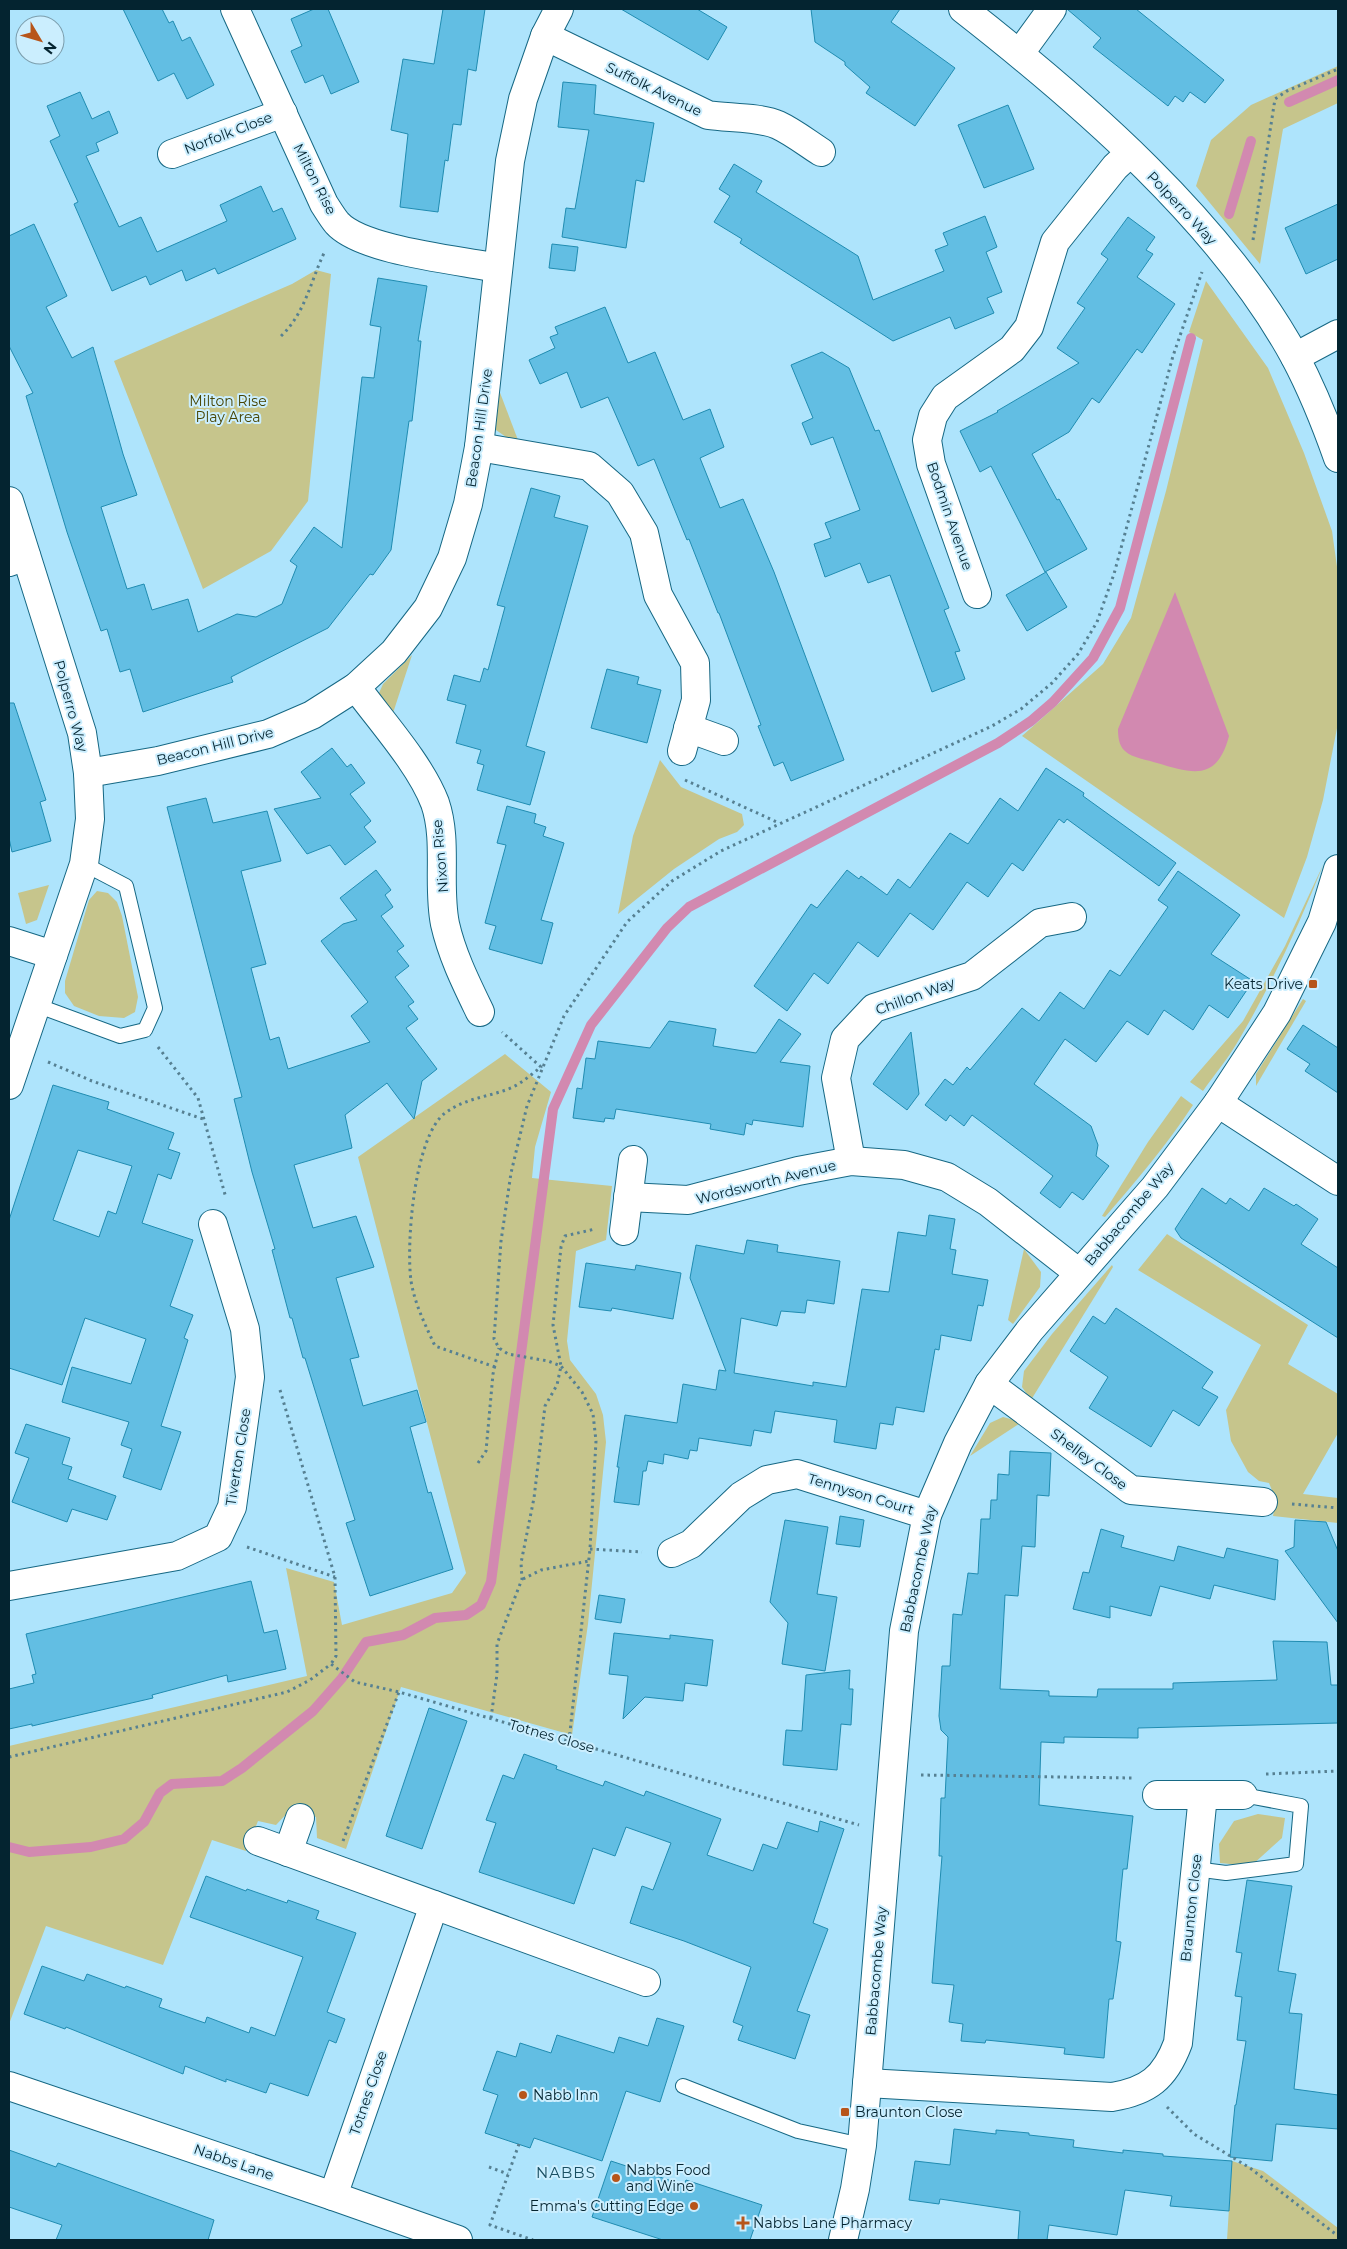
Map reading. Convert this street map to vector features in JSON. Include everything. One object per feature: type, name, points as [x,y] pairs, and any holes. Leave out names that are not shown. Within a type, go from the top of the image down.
[{"type":"street","name":"Milton Rise","points":[[235,9],[324,204],[338,224],[356,236],[377,246],[498,268]]},
{"type":"street","name":"Beacon Hill Drive","points":[[88,773],[158,761],[268,734],[312,715],[356,687],[394,652],[428,608],[452,558],[468,504],[479,447],[510,161],[523,99],[545,36],[560,9]]},
{"type":"street","name":"Polperro Way","points":[[963,9],[1020,53],[1130,153],[1221,250],[1247,283],[1294,357],[1324,420],[1338,458]]},
{"type":"street","points":[[1020,53],[1052,9]]},
{"type":"street","name":"Suffolk Avenue","points":[[545,36],[708,114],[777,125],[821,152]]},
{"type":"street","name":"Norfolk Close","points":[[172,154],[283,113]]},
{"type":"street","name":"Bodmin Avenue","points":[[977,594],[931,464],[927,440],[933,416],[945,397],[1012,349],[1029,327],[1054,242],[1115,167],[1130,153]]},
{"type":"street","points":[[1294,357],[1338,334]]},
{"type":"street","points":[[479,447],[590,466],[620,493],[644,533],[658,595],[696,663],[696,700],[685,739],[724,741]]},
{"type":"street","name":"Polperro Way","points":[[9,500],[18,559],[82,732],[88,773],[90,820],[84,864],[9,1085]]},
{"type":"street","name":"Nixon Rise","points":[[356,687],[421,774],[435,804],[440,829],[445,923],[460,969],[480,1012]]},
{"type":"street","name":"Babbacombe Way","points":[[843,2240],[855,2189],[862,2144],[904,1630],[927,1515],[958,1442],[989,1384],[1030,1330],[1155,1187],[1218,1103],[1277,1013],[1322,922],[1338,870]]},
{"type":"street","name":"Chillon Way","points":[[851,1161],[836,1078],[845,1039],[874,1008],[972,976],[1040,923],[1072,917]]},
{"type":"street","points":[[9,941],[54,955]]},
{"type":"street","points":[[1218,1103],[1338,1181]]},
{"type":"street","points":[[626,1215],[633,1160]]},
{"type":"street","name":"Wordsworth Avenue","points":[[626,1215],[798,1171],[851,1161],[904,1165],[947,1177],[988,1202],[1079,1273]]},
{"type":"street","name":"Tiverton Close","points":[[213,1224],[245,1329],[250,1377],[232,1507],[218,1537]]},
{"type":"street","name":"Shelley Close","points":[[989,1384],[1131,1490],[1263,1502]]},
{"type":"street","name":"Tennyson Court","points":[[672,1553],[691,1544],[741,1496],[767,1480],[797,1474],[927,1515]]},
{"type":"street","points":[[9,1586],[177,1556],[218,1537]]},
{"type":"street","points":[[1157,1795],[1243,1795]]},
{"type":"street","name":"Braunton Close","points":[[867,2083],[1112,2098],[1131,2094],[1146,2088],[1160,2076],[1172,2062],[1178,2043],[1203,1795]]},
{"type":"street","points":[[288,1852],[300,1818]]},
{"type":"street","points":[[258,1841],[646,1982]]},
{"type":"street","name":"Totnes Close","points":[[333,2196],[434,1905]]},
{"type":"street","name":"Nabbs Lane","points":[[9,2086],[458,2240]]},
{"type":"lane","points":[[36,1005],[120,1036],[145,1030],[154,1008],[126,886],[84,864]]},
{"type":"lane","points":[[1195,1869],[1226,1873],[1296,1864],[1301,1806],[1243,1795]]},
{"type":"lane","points":[[682,2086],[798,2130],[862,2144]]},
{"type":"path","points":[[1247,283],[1275,99],[1338,69]]},
{"type":"path","points":[[280,336],[291,326],[301,312],[316,270],[338,224]]},
{"type":"path","points":[[569,1741],[590,1549],[596,1441],[593,1414],[582,1392],[561,1366],[548,1360],[515,1356],[499,1348],[494,1339],[501,1241],[511,1173],[527,1106],[541,1067],[564,1016],[627,922],[672,881],[721,851],[992,726],[1021,709],[1052,683],[1078,654],[1097,622],[1114,574],[1173,356],[1204,265],[1221,250]]},
{"type":"path","points":[[685,739],[677,768],[685,781],[780,824]]},
{"type":"path","points":[[480,1012],[541,1067]]},
{"type":"path","points":[[145,1030],[198,1098],[232,1220],[213,1224]]},
{"type":"path","points":[[44,1060],[92,1081],[204,1120]]},
{"type":"path","points":[[495,1367],[435,1346],[417,1308],[411,1280],[410,1224],[418,1176],[430,1132],[444,1114],[475,1097],[512,1087],[541,1067]]},
{"type":"path","points":[[491,1718],[497,1674],[497,1644],[522,1579],[521,1563],[534,1498],[545,1406],[557,1385],[561,1366],[553,1325],[561,1247],[565,1236],[576,1232],[590,1231],[626,1215]]},
{"type":"path","points":[[478,1462],[486,1451],[495,1367],[499,1348]]},
{"type":"path","points":[[9,1757],[287,1692],[310,1680],[331,1664],[336,1656],[335,1577],[280,1387]]},
{"type":"path","points":[[1263,1502],[1338,1508]]},
{"type":"path","points":[[218,1537],[335,1577]]},
{"type":"path","points":[[590,1549],[672,1553]]},
{"type":"path","points":[[522,1579],[541,1570],[589,1561]]},
{"type":"path","name":"Totnes Close","points":[[331,1664],[355,1682],[399,1692],[491,1718],[887,1834]]},
{"type":"path","points":[[333,1869],[399,1692]]},
{"type":"path","points":[[1243,1795],[1247,1775],[1338,1771]]},
{"type":"path","points":[[892,1775],[1145,1778],[1157,1795]]},
{"type":"path","points":[[1146,2088],[1194,2134],[1250,2168],[1338,2236]]},
{"type":"path","points":[[519,2144],[490,2225],[533,2240]]},
{"type":"path","points":[[489,2167],[508,2174]]},
{"type":"green space","points":[[1338,66],[1338,103],[1283,129],[1260,264],[1196,186],[1211,140],[1251,105]]},
{"type":"green space","name":"Milton Rise Play Area","points":[[316,270],[331,274],[308,501],[271,551],[203,589],[114,361],[292,284]]},
{"type":"green space","points":[[1206,281],[1268,368],[1304,453],[1332,531],[1338,574],[1338,723],[1323,800],[1307,857],[1284,918],[1022,736],[1103,664],[1131,618],[1166,491],[1203,340],[1189,332]]},
{"type":"green space","points":[[499,390],[518,440],[512,441],[496,430],[492,416]]},
{"type":"green space","points":[[412,655],[393,713],[379,693],[383,684]]},
{"type":"green space","points":[[660,760],[681,787],[742,814],[744,825],[737,832],[719,839],[674,869],[618,914],[633,836]]},
{"type":"green space","points":[[1324,863],[1294,932],[1261,1000],[1233,1049],[1203,1091],[1190,1082],[1243,1021],[1285,946]]},
{"type":"green space","points":[[49,885],[37,920],[26,924],[18,893]]},
{"type":"green space","points":[[97,891],[108,893],[117,902],[122,916],[138,997],[135,1012],[124,1018],[99,1016],[74,1006],[65,993],[65,981],[89,900]]},
{"type":"green space","points":[[1303,999],[1306,1001],[1256,1086],[1256,1074]]},
{"type":"green space","points":[[505,1054],[551,1092],[535,1147],[532,1178],[612,1186],[606,1240],[576,1251],[567,1341],[570,1360],[596,1394],[603,1415],[606,1442],[588,1624],[572,1735],[401,1687],[346,1849],[317,1838],[316,1817],[292,1808],[276,1825],[258,1821],[246,1851],[212,1840],[163,1965],[46,1926],[9,2024],[9,1746],[307,1676],[286,1568],[334,1582],[342,1625],[452,1593],[466,1573],[358,1157]]},
{"type":"green space","points":[[1181,1096],[1193,1105],[1140,1176],[1105,1217],[1102,1216],[1148,1142]]},
{"type":"green space","points":[[1167,1234],[1308,1325],[1288,1364],[1338,1394],[1338,1433],[1303,1494],[1338,1498],[1338,1523],[1273,1516],[1276,1500],[1269,1483],[1259,1481],[1248,1472],[1231,1441],[1226,1410],[1261,1345],[1138,1270]]},
{"type":"green space","points":[[1024,1249],[1041,1272],[1040,1287],[1013,1324],[1008,1320]]},
{"type":"green space","points":[[1112,1265],[1113,1267],[1031,1400],[1022,1387],[1024,1371],[1052,1334]]},
{"type":"green space","points":[[1003,1417],[1022,1422],[970,1456],[990,1423]]},
{"type":"green space","points":[[1258,1814],[1285,1818],[1282,1838],[1251,1866],[1220,1863],[1219,1844],[1234,1821]]},
{"type":"green space","points":[[1232,2161],[1263,2171],[1338,2228],[1338,2240],[1227,2240]]},
{"type":"shaded area","points":[[1175,592],[1229,736],[1218,761],[1211,767],[1202,770],[1182,770],[1136,757],[1123,749],[1119,738],[1118,729]]},
{"type":"building","points":[[123,9],[162,9],[169,23],[173,21],[182,41],[190,37],[214,85],[187,99],[174,73],[158,81]]},
{"type":"building","points":[[314,9],[328,9],[359,82],[331,94],[323,75],[305,83],[291,51],[302,46],[291,19]]},
{"type":"building","points":[[443,9],[485,9],[476,71],[468,69],[461,125],[453,124],[448,161],[445,160],[438,212],[400,207],[408,134],[391,130],[403,59],[434,64]]},
{"type":"building","points":[[621,9],[697,9],[727,27],[708,60]]},
{"type":"building","points":[[811,9],[900,9],[891,22],[955,68],[915,126],[866,93],[870,87],[845,65],[845,62],[815,42]]},
{"type":"building","points":[[1067,9],[1136,9],[1224,80],[1205,103],[1190,92],[1183,102],[1175,96],[1168,106],[1093,47],[1101,38]]},
{"type":"building","points":[[563,82],[596,85],[594,114],[654,123],[644,182],[636,180],[626,248],[562,237],[566,208],[575,209],[589,130],[558,127]]},
{"type":"building","points":[[80,92],[92,119],[109,111],[118,133],[96,143],[99,151],[86,156],[119,227],[141,217],[157,252],[227,221],[220,205],[261,186],[273,212],[282,208],[296,239],[218,274],[215,268],[186,281],[182,270],[150,285],[146,276],[112,291],[74,204],[78,202],[50,141],[60,136],[47,106]]},
{"type":"building","points":[[1008,105],[1034,169],[984,188],[958,125]]},
{"type":"building","points":[[734,164],[762,181],[756,192],[858,256],[873,300],[944,271],[935,250],[948,245],[943,233],[985,216],[997,247],[986,252],[1002,292],[987,298],[994,313],[955,329],[950,317],[893,341],[740,243],[742,239],[714,222],[730,196],[719,189]]},
{"type":"building","points":[[1338,204],[1338,259],[1306,274],[1285,228]]},
{"type":"building","points":[[1128,217],[1155,237],[1146,250],[1153,254],[1137,277],[1175,304],[1142,353],[1137,349],[1099,403],[1092,398],[1069,432],[1032,454],[1087,549],[1045,572],[991,466],[980,472],[960,431],[998,412],[1079,363],[1057,348],[1085,308],[1077,303],[1108,259],[1101,254]]},
{"type":"building","points":[[34,224],[67,296],[46,307],[72,358],[93,347],[123,454],[137,495],[101,507],[127,589],[144,584],[152,610],[188,599],[198,632],[237,614],[256,617],[282,604],[297,566],[290,561],[314,527],[342,548],[362,377],[374,378],[381,327],[370,325],[378,278],[427,286],[418,341],[421,341],[412,421],[409,421],[391,550],[373,575],[370,574],[328,628],[231,677],[233,682],[143,712],[130,669],[120,672],[107,629],[101,631],[67,532],[26,396],[33,393],[9,346],[9,236]]},
{"type":"building","points":[[552,244],[578,247],[575,271],[549,268]]},
{"type":"building","points":[[605,307],[628,363],[655,352],[683,420],[710,409],[724,447],[700,458],[720,508],[743,499],[774,572],[844,760],[791,781],[783,762],[774,766],[758,726],[761,725],[719,613],[654,459],[638,466],[608,397],[581,408],[567,372],[540,384],[529,360],[555,348],[550,337],[558,334],[555,327]]},
{"type":"building","points":[[822,352],[849,368],[875,431],[879,430],[949,608],[944,610],[960,651],[955,652],[965,679],[932,692],[890,575],[868,583],[860,563],[825,577],[814,544],[831,538],[825,523],[860,510],[833,437],[811,445],[802,423],[813,418],[791,365]]},
{"type":"building","points":[[531,488],[560,496],[554,517],[588,526],[526,746],[545,752],[530,805],[477,790],[484,765],[477,763],[481,750],[456,743],[466,705],[447,700],[454,675],[480,682],[484,668],[488,670],[505,607],[497,605]]},
{"type":"building","points":[[1046,572],[1067,607],[1027,631],[1006,595]]},
{"type":"building","points":[[607,669],[639,677],[637,684],[661,690],[647,743],[591,728]]},
{"type":"building","points":[[9,703],[14,703],[46,800],[40,802],[51,841],[12,852],[9,838]]},
{"type":"building","points":[[332,748],[347,767],[351,764],[365,783],[350,794],[371,821],[364,827],[376,842],[345,865],[330,845],[307,854],[274,809],[321,798],[301,772]]},
{"type":"building","points":[[1046,768],[1084,793],[1083,796],[1176,863],[1159,886],[1067,819],[1064,823],[1059,819],[1023,871],[1012,863],[988,897],[967,882],[933,930],[910,913],[878,957],[858,942],[828,984],[814,973],[787,1011],[754,986],[811,904],[817,908],[847,870],[859,879],[861,876],[887,895],[898,879],[910,888],[950,833],[968,844],[1000,798],[1018,811]]},
{"type":"building","points":[[206,798],[213,823],[267,811],[281,861],[241,871],[266,964],[251,968],[270,1040],[279,1037],[288,1069],[370,1042],[351,1016],[368,1002],[321,941],[343,924],[357,920],[340,898],[376,870],[391,890],[385,895],[393,907],[381,916],[404,946],[397,951],[409,966],[395,977],[414,1002],[408,1006],[418,1019],[406,1028],[437,1069],[422,1081],[414,1119],[387,1083],[345,1115],[352,1148],[294,1165],[313,1228],[356,1216],[374,1267],[336,1278],[359,1357],[350,1359],[363,1406],[417,1390],[426,1422],[410,1427],[428,1493],[431,1492],[453,1569],[370,1596],[346,1523],[355,1520],[305,1358],[303,1358],[292,1318],[290,1318],[272,1250],[275,1249],[252,1172],[234,1099],[242,1097],[167,807]]},
{"type":"building","points":[[507,806],[536,814],[534,823],[546,827],[543,836],[564,843],[541,920],[553,923],[542,964],[489,949],[496,926],[485,923],[506,845],[497,843]]},
{"type":"building","points":[[1178,871],[1240,915],[1211,954],[1253,981],[1228,1018],[1209,1005],[1193,1030],[1164,1010],[1148,1035],[1127,1021],[1096,1062],[1065,1039],[1034,1084],[1091,1126],[1098,1145],[1096,1156],[1109,1166],[1083,1200],[1072,1192],[1060,1208],[1040,1193],[1053,1176],[972,1115],[964,1126],[950,1115],[946,1121],[925,1105],[945,1079],[953,1085],[967,1067],[970,1070],[1022,1008],[1039,1021],[1060,992],[1084,1009],[1110,970],[1120,976],[1168,907],[1158,900]]},
{"type":"building","points":[[779,1019],[801,1034],[780,1062],[810,1066],[803,1127],[753,1120],[752,1125],[746,1123],[744,1135],[710,1129],[711,1124],[616,1109],[614,1119],[605,1118],[604,1122],[573,1118],[577,1088],[582,1089],[586,1058],[595,1059],[598,1041],[650,1048],[669,1021],[716,1029],[713,1046],[756,1053]]},
{"type":"building","points":[[1303,1025],[1338,1048],[1338,1093],[1305,1071],[1310,1064],[1287,1049]]},
{"type":"building","points":[[911,1032],[919,1094],[907,1110],[873,1084]]},
{"type":"building","points":[[53,1085],[109,1102],[107,1109],[174,1133],[168,1149],[180,1153],[171,1179],[158,1174],[142,1223],[193,1240],[170,1306],[193,1315],[184,1338],[188,1340],[161,1426],[181,1432],[161,1490],[123,1477],[132,1449],[121,1445],[129,1422],[62,1402],[72,1367],[131,1384],[146,1339],[85,1318],[62,1385],[9,1368],[9,1220]],"holes":[[[78,1150],[132,1166],[116,1214],[108,1211],[99,1237],[53,1220]]]},
{"type":"building","points":[[1202,1188],[1226,1204],[1230,1198],[1249,1211],[1264,1188],[1294,1206],[1296,1204],[1318,1219],[1301,1244],[1338,1268],[1338,1338],[1181,1238],[1175,1229]]},
{"type":"building","points":[[929,1215],[955,1219],[950,1249],[956,1250],[952,1274],[988,1280],[983,1306],[978,1305],[971,1341],[941,1335],[939,1350],[935,1349],[924,1412],[896,1407],[893,1425],[880,1423],[876,1449],[834,1442],[837,1420],[775,1411],[771,1433],[754,1430],[751,1446],[699,1438],[697,1451],[690,1450],[688,1459],[664,1454],[663,1464],[648,1461],[646,1471],[643,1471],[639,1505],[614,1502],[625,1415],[677,1423],[683,1384],[716,1390],[719,1370],[726,1371],[690,1278],[696,1245],[744,1254],[747,1240],[778,1245],[777,1252],[840,1261],[834,1304],[807,1300],[805,1313],[781,1311],[777,1326],[741,1318],[734,1373],[813,1386],[813,1382],[846,1387],[862,1289],[889,1292],[898,1232],[926,1236]]},
{"type":"building","points":[[586,1263],[635,1270],[636,1265],[681,1273],[673,1319],[612,1308],[611,1311],[579,1307]]},
{"type":"building","points":[[1116,1308],[1213,1372],[1202,1388],[1218,1397],[1199,1426],[1173,1410],[1151,1447],[1089,1408],[1108,1377],[1070,1351],[1093,1316],[1105,1324]]},
{"type":"building","points":[[26,1424],[70,1438],[62,1464],[72,1467],[68,1479],[116,1496],[107,1520],[72,1509],[67,1522],[12,1502],[29,1458],[15,1453]]},
{"type":"building","points":[[1010,1451],[1051,1453],[1049,1496],[1037,1495],[1035,1547],[1022,1546],[1018,1596],[1005,1595],[1000,1689],[1049,1691],[1049,1696],[1097,1697],[1098,1689],[1173,1689],[1173,1683],[1277,1680],[1273,1641],[1327,1642],[1331,1685],[1338,1685],[1338,1723],[1138,1728],[1138,1738],[1064,1737],[1064,1743],[1041,1742],[1039,1805],[1133,1816],[1127,1869],[1123,1869],[1116,1941],[1121,1942],[1113,1999],[1109,1999],[1104,2058],[1064,2054],[1065,2048],[986,2040],[985,2043],[961,2041],[963,2024],[949,2022],[954,1985],[932,1983],[942,1856],[939,1856],[941,1798],[945,1798],[948,1737],[941,1730],[939,1716],[942,1666],[950,1666],[953,1614],[962,1615],[968,1573],[978,1574],[981,1519],[990,1519],[991,1500],[997,1500],[998,1474],[1009,1475]]},
{"type":"building","points":[[840,1516],[864,1520],[860,1547],[836,1544]]},
{"type":"building","points":[[785,1520],[828,1527],[817,1594],[837,1597],[825,1671],[782,1664],[788,1623],[770,1602]]},
{"type":"building","points":[[1295,1520],[1326,1522],[1338,1551],[1338,1623],[1285,1551],[1294,1547]]},
{"type":"building","points":[[1101,1529],[1124,1536],[1121,1547],[1174,1561],[1178,1546],[1224,1558],[1227,1548],[1278,1560],[1275,1600],[1214,1585],[1210,1599],[1160,1586],[1151,1616],[1110,1606],[1110,1618],[1073,1609],[1083,1572],[1089,1573]]},
{"type":"building","points":[[251,1581],[264,1633],[277,1630],[286,1669],[228,1682],[227,1675],[152,1695],[153,1698],[32,1726],[32,1724],[9,1729],[9,1689],[34,1683],[32,1675],[36,1674],[26,1634]]},
{"type":"building","points":[[599,1595],[625,1599],[621,1623],[595,1619]]},
{"type":"building","points":[[614,1633],[670,1639],[670,1635],[713,1640],[707,1686],[685,1683],[683,1701],[645,1697],[623,1719],[628,1676],[609,1674]]},
{"type":"building","points":[[850,1670],[849,1689],[853,1689],[851,1725],[841,1724],[837,1770],[783,1765],[786,1730],[802,1731],[806,1675]]},
{"type":"building","points":[[429,1708],[467,1721],[422,1849],[386,1836]]},
{"type":"building","points":[[524,1754],[557,1766],[556,1769],[603,1786],[605,1781],[644,1796],[646,1791],[721,1819],[707,1855],[753,1871],[763,1844],[777,1849],[787,1822],[818,1832],[820,1821],[844,1829],[813,1923],[828,1929],[797,2011],[810,2015],[795,2059],[738,2040],[743,2026],[733,2022],[751,1967],[684,1941],[630,1923],[642,1886],[653,1890],[671,1843],[626,1827],[615,1856],[593,1848],[574,1904],[479,1872],[496,1823],[486,1820],[503,1775],[514,1779]]},
{"type":"building","points":[[206,1876],[246,1891],[247,1889],[287,1903],[288,1900],[319,1911],[316,1919],[356,1933],[327,2012],[345,2019],[336,2043],[329,2040],[308,2096],[270,2083],[266,2093],[226,2079],[226,2082],[185,2066],[183,2074],[66,2027],[65,2029],[24,2014],[42,1966],[84,1981],[87,1974],[125,1988],[126,1986],[162,1999],[159,2007],[205,2023],[207,2017],[249,2033],[251,2027],[275,2036],[303,1957],[190,1917]]},
{"type":"building","points":[[1247,1880],[1292,1886],[1278,1971],[1296,1974],[1289,2013],[1302,2014],[1294,2089],[1338,2095],[1338,2129],[1276,2124],[1272,2161],[1230,2157],[1235,2105],[1246,2041],[1237,2040],[1242,1997],[1235,1996],[1242,1953],[1236,1952]]},
{"type":"building","points":[[657,2018],[684,2026],[660,2102],[626,2091],[602,2161],[534,2138],[530,2148],[485,2133],[498,2095],[483,2090],[497,2051],[516,2057],[520,2043],[551,2053],[557,2035],[614,2053],[619,2037],[648,2046]]},
{"type":"building","points":[[954,2129],[996,2134],[996,2130],[1029,2133],[1029,2135],[1074,2140],[1073,2147],[1123,2153],[1123,2150],[1163,2154],[1163,2156],[1232,2161],[1229,2211],[1170,2206],[1172,2196],[1125,2190],[1117,2235],[1049,2225],[1047,2240],[1018,2240],[1020,2211],[940,2199],[939,2204],[909,2200],[915,2161],[950,2165]]},
{"type":"building","points":[[9,2150],[56,2167],[58,2163],[214,2220],[208,2240],[56,2240],[62,2225],[9,2207]]},
{"type":"building","points":[[611,2161],[684,2185],[686,2180],[762,2205],[750,2240],[663,2240],[592,2217]]},
{"type":"waterway","points":[[1289,102],[1338,80]]},
{"type":"waterway","points":[[1229,214],[1251,141]]},
{"type":"waterway","points":[[9,1847],[29,1852],[91,1847],[124,1839],[144,1822],[160,1793],[172,1784],[222,1781],[242,1768],[313,1711],[342,1678],[366,1642],[403,1635],[435,1618],[466,1615],[481,1605],[491,1582],[553,1109],[591,1025],[667,928],[689,907],[998,743],[1031,721],[1053,702],[1093,658],[1120,608],[1191,338]]},
{"type":"place","name":"Keats Drive","points":[[1313,984]]},
{"type":"place","name":"Nabb Inn","points":[[523,2095]]},
{"type":"place","name":"Braunton Close","points":[[845,2112]]},
{"type":"place","name":"Nabbs Food and Wine","points":[[616,2178]]},
{"type":"place","name":"Emma's Cutting Edge","points":[[694,2206]]},
{"type":"place","name":"Nabbs Lane Pharmacy","points":[[743,2223]]},
{"type":"district","name":"NABBS","points":[[566,2172]]}]
